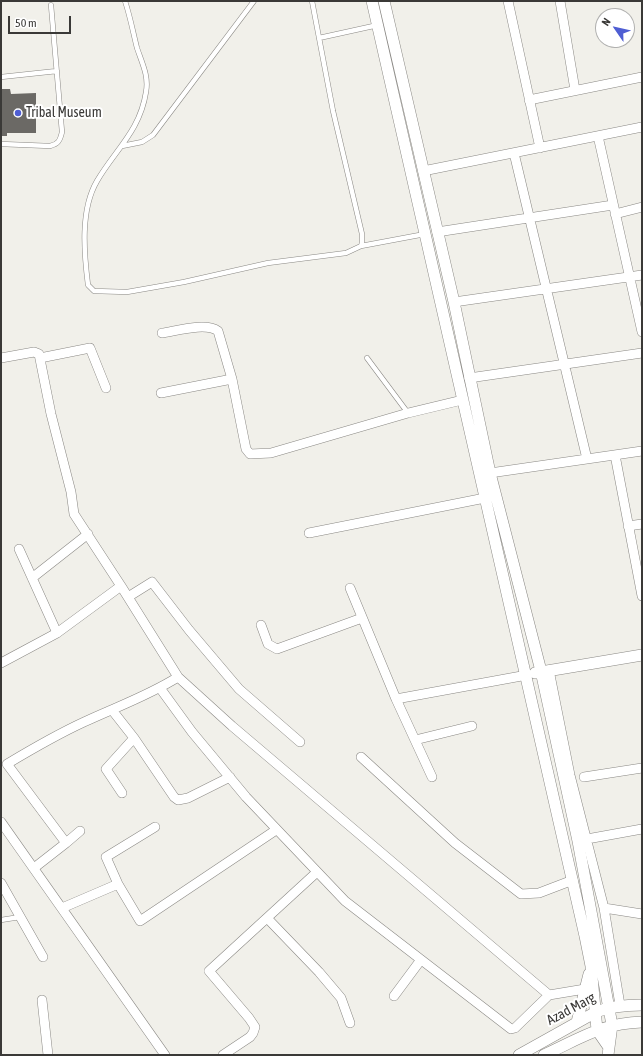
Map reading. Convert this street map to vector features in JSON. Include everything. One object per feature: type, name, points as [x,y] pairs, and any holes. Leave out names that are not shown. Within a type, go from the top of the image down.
[{"type":"street","points":[[372,1],[462,400],[527,675],[573,880],[591,966],[597,1030],[608,1051]]},
{"type":"street","points":[[384,1],[454,302],[490,473],[545,671],[604,908],[620,1005]]},
{"type":"street","points":[[508,1],[540,148]]},
{"type":"street","points":[[560,1],[575,90]]},
{"type":"street","points":[[529,100],[642,77]]},
{"type":"street","points":[[423,171],[642,127]]},
{"type":"street","points":[[598,136],[642,332]]},
{"type":"street","points":[[514,153],[587,459]]},
{"type":"street","points":[[437,232],[529,217],[642,207]]},
{"type":"street","points":[[454,302],[642,275]]},
{"type":"street","points":[[162,333],[202,327],[214,328],[218,331],[232,379],[246,448],[250,454],[271,453],[408,413],[462,400]]},
{"type":"street","points":[[40,358],[90,348],[106,388]]},
{"type":"street","points":[[1,358],[34,352],[39,354],[51,414],[71,492],[74,514],[178,677],[232,726],[549,995]]},
{"type":"street","points":[[469,378],[642,353]]},
{"type":"street","points":[[161,393],[232,379]]},
{"type":"street","points":[[490,473],[642,451]]},
{"type":"street","points":[[615,455],[642,590]]},
{"type":"street","points":[[309,533],[485,498]]},
{"type":"street","points":[[628,526],[642,524]]},
{"type":"street","points":[[32,578],[88,534]]},
{"type":"street","points":[[19,549],[57,633]]},
{"type":"street","points":[[128,597],[152,582],[189,630],[239,689],[300,742]]},
{"type":"street","points":[[1,663],[57,633],[121,586]]},
{"type":"street","points":[[350,588],[396,699],[432,777]]},
{"type":"street","points":[[261,624],[268,644],[277,649],[362,618]]},
{"type":"street","points":[[396,699],[545,671],[642,655]]},
{"type":"street","points":[[545,671],[612,1025],[608,1051]]},
{"type":"street","points":[[66,843],[7,764],[44,742],[160,688],[178,677]]},
{"type":"street","points":[[160,688],[192,732],[276,830],[345,901],[420,961],[511,1029],[515,1028],[549,995],[585,989]]},
{"type":"street","points":[[112,710],[134,738],[174,797],[178,800],[188,798],[230,777]]},
{"type":"street","points":[[415,740],[472,726]]},
{"type":"street","points":[[122,793],[106,769],[134,738]]},
{"type":"street","points":[[361,756],[455,843],[521,894],[539,894],[573,880]]},
{"type":"street","points":[[584,777],[642,768]]},
{"type":"street","points":[[1,822],[165,1055]]},
{"type":"street","points":[[155,827],[106,857],[118,884],[140,921],[276,830]]},
{"type":"street","points":[[587,839],[642,830]]},
{"type":"street","points":[[34,868],[80,831]]},
{"type":"street","points":[[223,1055],[250,1037],[254,1033],[255,1027],[208,971],[316,872]]},
{"type":"street","points":[[1,883],[42,957]]},
{"type":"street","points":[[62,908],[118,884]]},
{"type":"street","points":[[604,908],[642,914]]},
{"type":"street","points":[[267,918],[319,972],[341,998],[350,1023]]},
{"type":"street","points":[[394,996],[420,961]]},
{"type":"street","points":[[577,1022],[591,966]]},
{"type":"street","points":[[42,1000],[48,1055]]},
{"type":"street","name":"Azad Marg","points":[[519,1055],[596,1012],[620,1005],[642,1005]]},
{"type":"street","name":"Azad Marg","points":[[544,1055],[597,1030],[622,1023],[642,1022]]},
{"type":"lane","points":[[125,1],[147,78],[146,92],[139,118],[122,146],[97,181],[89,197],[85,225],[86,267],[88,285],[94,291],[127,292],[184,282],[268,263],[346,253],[361,246],[425,234]]},
{"type":"lane","points":[[122,146],[142,142],[153,135],[254,1]]},
{"type":"lane","points":[[312,1],[333,111],[362,234],[361,246]]},
{"type":"lane","points":[[1,144],[50,146],[59,142],[62,132],[51,5]]},
{"type":"lane","points":[[319,38],[378,24]]},
{"type":"lane","points":[[1,77],[57,71]]},
{"type":"lane","points":[[367,358],[408,413]]},
{"type":"lane","points":[[1,920],[20,917]]},
{"type":"building","name":"Tribal Museum","points":[[1,89],[10,89],[11,94],[36,93],[36,133],[7,133],[7,136],[1,136]]},
{"type":"place","name":"Tribal Museum","points":[[18,113]]}]
